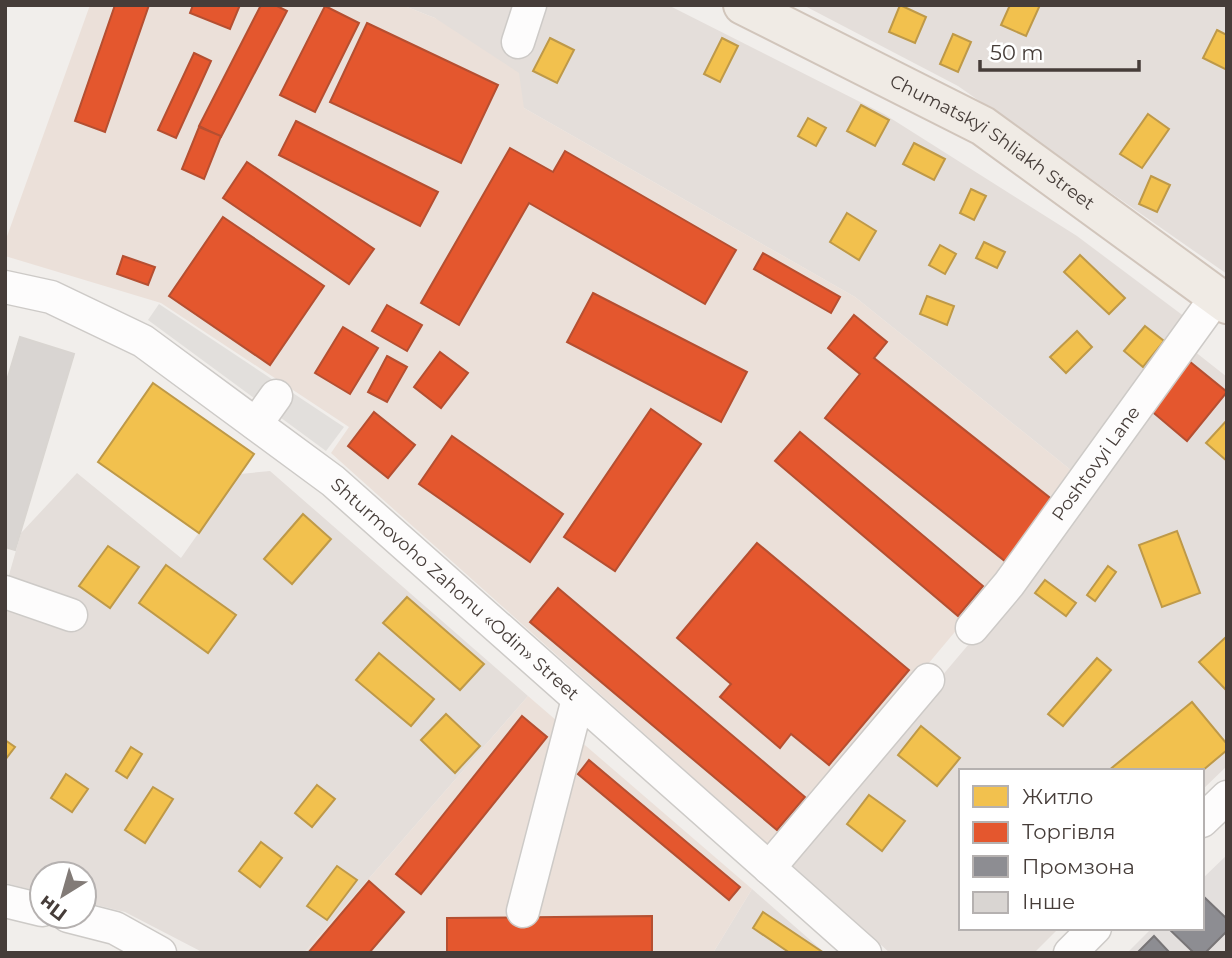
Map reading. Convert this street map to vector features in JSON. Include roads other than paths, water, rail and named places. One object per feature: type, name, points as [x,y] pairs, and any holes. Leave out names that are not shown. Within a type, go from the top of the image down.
[{"type":"main road","name":"Chumatskyi Shliakh Street","points":[[743,5],[983,126],[1222,300]]},
{"type":"street","points":[[518,42],[530,5]]},
{"type":"street","name":"Shturmovoho Zahonu «Odin» Street","points":[[5,287],[51,297],[144,341],[333,481],[865,953]]},
{"type":"street","name":"Poshtovyi Lane","points":[[972,628],[1009,584],[1222,300]]},
{"type":"street","points":[[256,425],[276,396]]},
{"type":"street","points":[[5,592],[71,615]]},
{"type":"street","points":[[769,868],[928,680]]},
{"type":"street","points":[[523,911],[578,699]]},
{"type":"street","points":[[5,901],[28,907]]},
{"type":"street","points":[[98,924],[115,928],[160,953]]},
{"type":"street","points":[[1070,953],[1093,930]]}]
